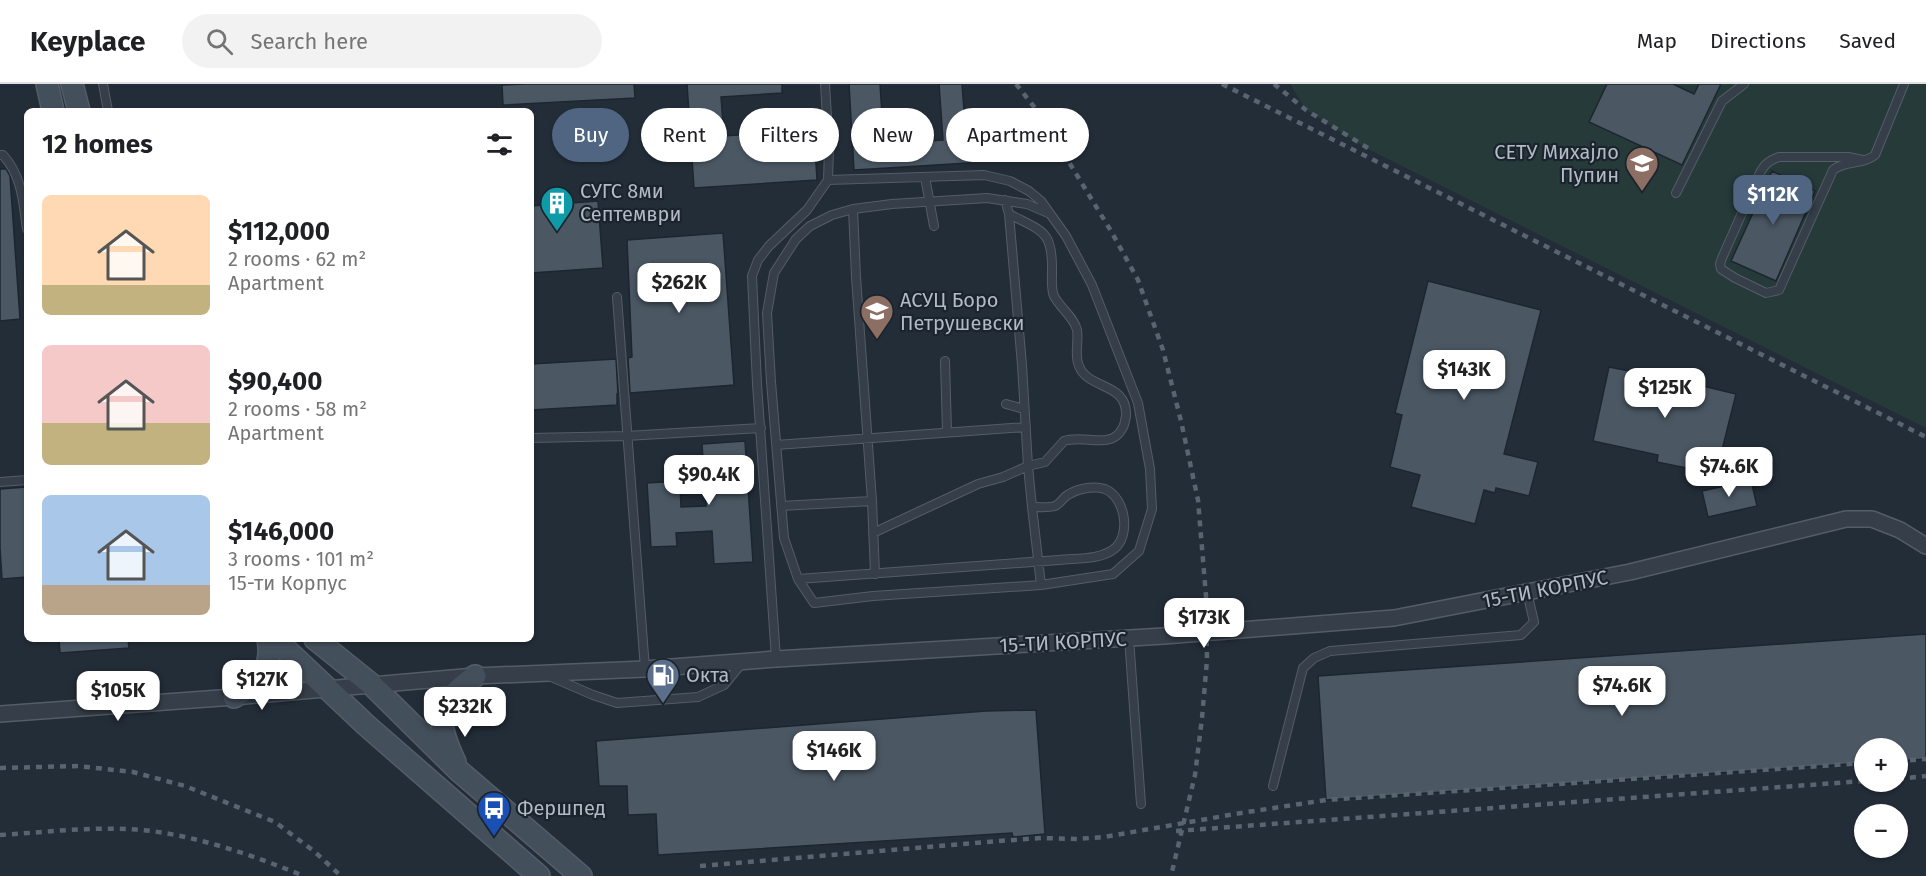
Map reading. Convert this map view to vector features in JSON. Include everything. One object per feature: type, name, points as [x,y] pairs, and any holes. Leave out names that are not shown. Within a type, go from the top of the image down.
[{"type":"street","points":[[72,84],[78,108]]},
{"type":"street","name":"15-ТИ КОРПУС","points":[[0,714],[475,676],[645,669],[776,658],[1129,638],[1394,618],[1630,572],[1846,519],[1872,519],[1900,530],[1926,546]]},
{"type":"street","points":[[234,697],[249,687],[268,666],[270,655],[268,642]]},
{"type":"street","points":[[278,642],[366,725],[539,876]]},
{"type":"street","points":[[319,642],[371,684],[459,771],[581,876]]},
{"type":"street","points":[[459,771],[445,738],[442,720],[450,697],[475,676]]},
{"type":"lane","points":[[103,84],[107,108]]},
{"type":"lane","points":[[776,658],[752,276],[754,267],[769,246],[807,210],[828,180],[829,150],[825,84]]},
{"type":"lane","points":[[1676,193],[1722,101],[1744,84]]},
{"type":"lane","points":[[1863,160],[1848,157],[1779,157],[1769,160],[1762,167],[1753,187],[1722,258],[1721,269],[1766,293],[1779,290],[1833,170],[1840,164],[1870,159],[1875,155],[1904,84]]},
{"type":"lane","points":[[0,155],[3,155],[11,164],[20,182],[24,209]]},
{"type":"lane","points":[[828,180],[984,175],[1010,181],[1029,191],[1041,201],[1066,236],[1092,285],[1139,406],[1150,469],[1152,509],[1139,551],[1113,574],[1041,585],[873,596],[814,603],[798,579],[784,538],[767,313],[774,273],[796,239],[810,226],[832,215],[853,209],[976,198],[1027,204],[1048,213]]},
{"type":"lane","points":[[925,177],[934,226]]},
{"type":"lane","points":[[1005,200],[1009,214],[1028,466],[1041,585]]},
{"type":"lane","points":[[853,209],[875,574]]},
{"type":"lane","points":[[873,533],[978,484],[1045,462],[1064,441],[1084,438],[1103,441],[1117,436],[1122,430],[1126,408],[1123,398],[1085,375],[1079,367],[1077,329],[1052,290],[1053,252],[1048,237],[1009,214]]},
{"type":"lane","points":[[617,297],[645,669]]},
{"type":"lane","points":[[945,361],[947,432]]},
{"type":"lane","points":[[1006,404],[1024,409]]},
{"type":"lane","points":[[1126,408],[1139,406]]},
{"type":"lane","points":[[776,445],[1026,427]]},
{"type":"lane","points":[[534,438],[760,428]]},
{"type":"lane","points":[[0,482],[24,480]]},
{"type":"lane","points":[[798,579],[1038,562],[1102,555],[1115,549],[1124,532],[1124,514],[1117,500],[1105,489],[1081,488],[1066,496],[1056,506],[1032,507]]},
{"type":"lane","points":[[781,506],[872,501]]},
{"type":"lane","points":[[1273,786],[1303,668],[1314,658],[1330,651],[1521,635],[1534,622],[1527,592]]},
{"type":"lane","points":[[1129,638],[1141,804]]},
{"type":"lane","points":[[542,673],[617,704],[698,697],[724,685],[744,661]]},
{"type":"green space","points":[[1290,84],[1926,84],[1926,428],[1364,147],[1306,110]]},
{"type":"building","points":[[634,84],[635,98],[503,105],[502,85]]},
{"type":"building","points":[[687,84],[782,84],[782,93],[721,97],[722,108],[689,108]]},
{"type":"building","points":[[849,84],[880,84],[882,108],[851,108],[851,118]]},
{"type":"building","points":[[939,84],[962,84],[964,108],[946,108],[946,162],[968,163],[854,170],[854,162],[934,162],[934,141],[943,140]]},
{"type":"building","points":[[1607,84],[1673,84],[1694,94],[1699,84],[1721,84],[1682,165],[1589,122]]},
{"type":"building","points":[[739,135],[739,162],[816,162],[817,180],[694,188],[692,162],[727,162],[727,136]]},
{"type":"building","points":[[0,169],[6,169],[10,176],[20,319],[0,321]]},
{"type":"building","points":[[1772,171],[1815,191],[1776,281],[1731,261]]},
{"type":"building","name":"СУГС 8ми Септември","points":[[598,201],[603,268],[534,273],[534,206]]},
{"type":"building","points":[[723,233],[734,385],[630,393],[628,358],[632,357],[627,240]]},
{"type":"building","points":[[1428,281],[1541,310],[1504,454],[1538,462],[1529,496],[1496,488],[1495,493],[1484,490],[1475,524],[1411,507],[1420,475],[1390,467],[1402,415],[1395,413]]},
{"type":"building","points":[[616,359],[617,405],[534,410],[534,364]]},
{"type":"building","points":[[1609,367],[1674,380],[1675,376],[1695,380],[1694,384],[1736,394],[1716,474],[1657,462],[1658,455],[1593,441]]},
{"type":"building","points":[[745,441],[753,562],[714,564],[712,531],[676,533],[677,546],[651,547],[647,483],[680,481],[681,507],[706,506],[702,444]]},
{"type":"building","points":[[1751,480],[1757,506],[1708,517],[1702,491]]},
{"type":"building","points":[[24,487],[24,577],[2,579],[0,489]]},
{"type":"building","points":[[1926,634],[1926,759],[1908,760],[1908,738],[1854,738],[1854,764],[1326,800],[1318,676]]},
{"type":"building","points":[[59,642],[128,642],[129,648],[60,653]]},
{"type":"building","points":[[1036,710],[1045,834],[1013,837],[1012,833],[658,855],[656,814],[628,815],[627,786],[599,786],[596,741],[986,711]]},
{"type":"railway","points":[[1016,84],[1039,113],[1138,280],[1163,350],[1198,500],[1206,596],[1207,660],[1195,775],[1171,876]]},
{"type":"railway","points":[[1222,84],[1926,437]]},
{"type":"railway","points":[[1274,84],[1306,110],[1371,150]]},
{"type":"railway","points":[[1908,760],[1926,759]]},
{"type":"railway","points":[[700,866],[999,841],[1104,837],[1326,800],[1854,764]]},
{"type":"railway","points":[[0,768],[78,766],[133,772],[185,786],[275,822],[315,852],[341,876]]},
{"type":"railway","points":[[1908,778],[1926,776]]},
{"type":"railway","points":[[1176,831],[1854,782]]},
{"type":"railway","points":[[0,835],[94,829],[151,831],[190,838],[229,849],[304,876]]},
{"type":"place","name":"СЕТУ Михајло Пупин","points":[[1642,192]]},
{"type":"place","name":"СУГС 8ми Септември","points":[[557,232]]},
{"type":"place","name":"АСУЦ Боро Петрушевски","points":[[877,340]]},
{"type":"place","name":"Окта","points":[[663,704]]},
{"type":"place","name":"Фершпед","points":[[494,837]]}]
